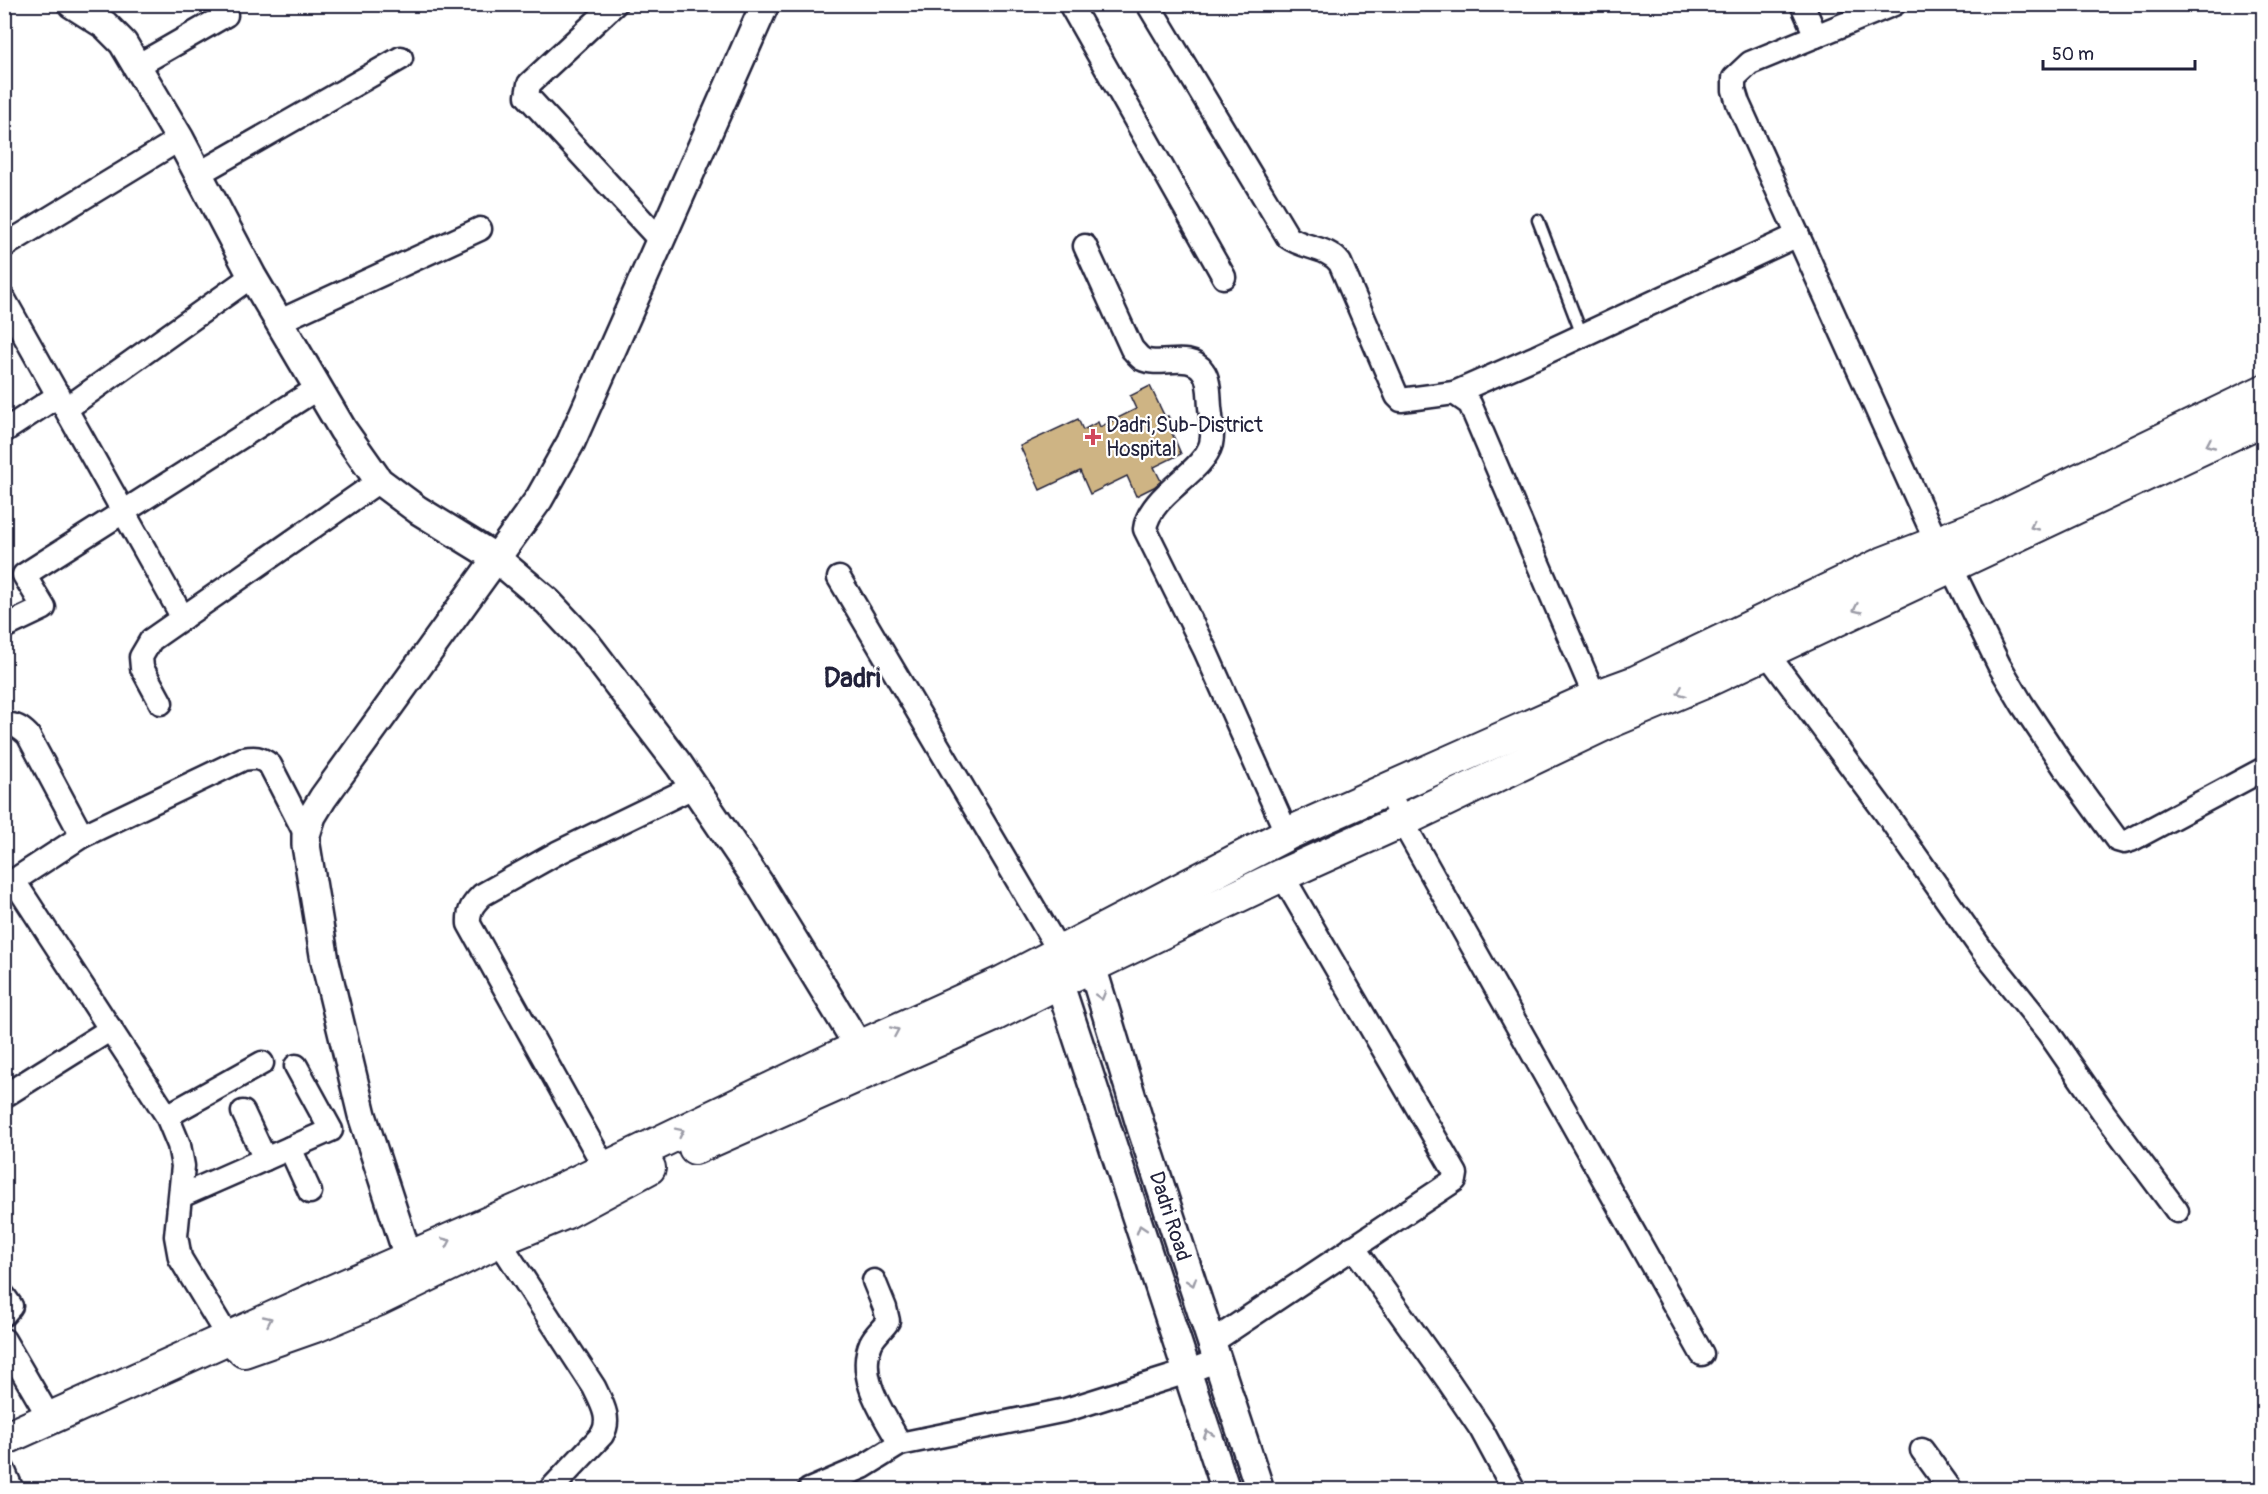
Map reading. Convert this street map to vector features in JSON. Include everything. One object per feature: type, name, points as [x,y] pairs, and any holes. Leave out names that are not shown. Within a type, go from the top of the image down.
[{"type":"main road","points":[[412,1270],[604,1168],[859,1047],[1003,982],[1070,962],[1282,875],[1402,821],[1607,723],[1700,684],[1766,652],[1943,554],[1998,519],[2264,391]]},
{"type":"main road","points":[[4,1439],[412,1270],[499,1241],[567,1212],[641,1172],[982,1021],[1070,962],[1287,834],[1595,697],[1636,682],[1884,563],[1943,554],[2264,419]]},
{"type":"main road","points":[[4,1462],[233,1346]]},
{"type":"street","points":[[615,4],[529,84],[527,96],[660,240]]},
{"type":"street","points":[[306,835],[312,816],[323,798],[539,499],[571,442],[765,4]]},
{"type":"street","points":[[1070,4],[1224,277]]},
{"type":"street","points":[[1148,4],[1288,237],[1296,243],[1334,255],[1340,263],[1390,384],[1401,400],[1454,393],[1798,235]]},
{"type":"street","points":[[1802,4],[1816,36]]},
{"type":"street","points":[[1894,4],[1750,63],[1734,78],[1738,103],[1943,554],[2022,704],[2117,840],[2124,842],[2131,840],[2264,769]]},
{"type":"street","points":[[77,5],[105,25],[123,43],[180,139],[252,276],[343,430],[379,481],[418,510],[496,558],[548,602],[587,644],[693,787],[759,883],[859,1047]]},
{"type":"street","points":[[136,66],[226,15]]},
{"type":"street","points":[[198,174],[401,58]]},
{"type":"street","points":[[4,246],[180,139]]},
{"type":"street","points":[[280,321],[480,229]]},
{"type":"street","points":[[1085,246],[1132,349],[1142,358],[1151,361],[1174,360],[1196,364],[1203,371],[1207,381],[1212,426],[1211,445],[1197,464],[1149,513],[1145,529],[1205,650],[1287,834]]},
{"type":"street","points":[[4,431],[63,402],[252,276]]},
{"type":"street","points":[[7,307],[63,402],[183,618]]},
{"type":"street","points":[[4,627],[44,608],[24,575],[318,388]]},
{"type":"street","points":[[1454,393],[1470,404],[1595,697]]},
{"type":"street","points":[[161,703],[142,668],[141,657],[151,640],[379,481]]},
{"type":"street","points":[[839,578],[1070,962]]},
{"type":"street","points":[[1766,652],[1885,812],[1982,950],[2048,1032],[2104,1113],[2177,1211]]},
{"type":"street","points":[[4,725],[10,724],[21,728],[28,735],[82,836]]},
{"type":"street","points":[[233,1346],[180,1258],[176,1236],[181,1196],[182,1156],[167,1116],[111,1029],[9,884],[82,836],[243,759],[262,758],[270,765],[306,835],[310,879],[339,1022],[362,1115],[412,1270]]},
{"type":"street","points":[[604,1168],[469,924],[468,915],[472,906],[482,895],[557,853],[693,787]]},
{"type":"street","points":[[1389,790],[1402,821],[1702,1354]]},
{"type":"street","points":[[809,1490],[863,1467],[900,1444],[1066,1410],[1187,1372],[1353,1247],[1455,1180],[1456,1174],[1282,875]]},
{"type":"street","name":"Dadri Road","points":[[1070,962],[1116,1048],[1260,1490]]},
{"type":"street","name":"Dadri Road","points":[[1070,962],[1187,1372],[1226,1490]]},
{"type":"street","points":[[4,1096],[111,1029]]},
{"type":"street","points":[[167,1116],[262,1063]]},
{"type":"street","points":[[181,1196],[331,1130],[296,1066]]},
{"type":"street","points":[[243,1112],[265,1159]]},
{"type":"street","points":[[290,1148],[310,1192]]},
{"type":"street","points":[[499,1241],[594,1387],[607,1419],[606,1429],[602,1435],[550,1490]]},
{"type":"street","points":[[1353,1247],[1481,1429],[1514,1490]]},
{"type":"street","points":[[874,1281],[888,1321],[875,1336],[869,1348],[866,1374],[874,1395],[900,1444]]},
{"type":"street","points":[[4,1296],[11,1306],[4,1314]]},
{"type":"street","points":[[4,1340],[50,1419]]},
{"type":"street","points":[[1922,1450],[1951,1490]]},
{"type":"street","points":[[4,1471],[12,1490]]},
{"type":"lane","points":[[1538,220],[1582,335]]},
{"type":"building","points":[[1150,386],[1165,417],[1168,416],[1176,431],[1172,433],[1181,454],[1154,467],[1161,481],[1136,496],[1127,476],[1090,494],[1080,471],[1040,490],[1020,446],[1078,419],[1083,430],[1098,422],[1100,427],[1136,409],[1130,396]]},
{"type":"place","name":"Dadri,Sub-District Hospital","points":[[1093,437]]},
{"type":"district","name":"Dadri","points":[[852,678]]}]
